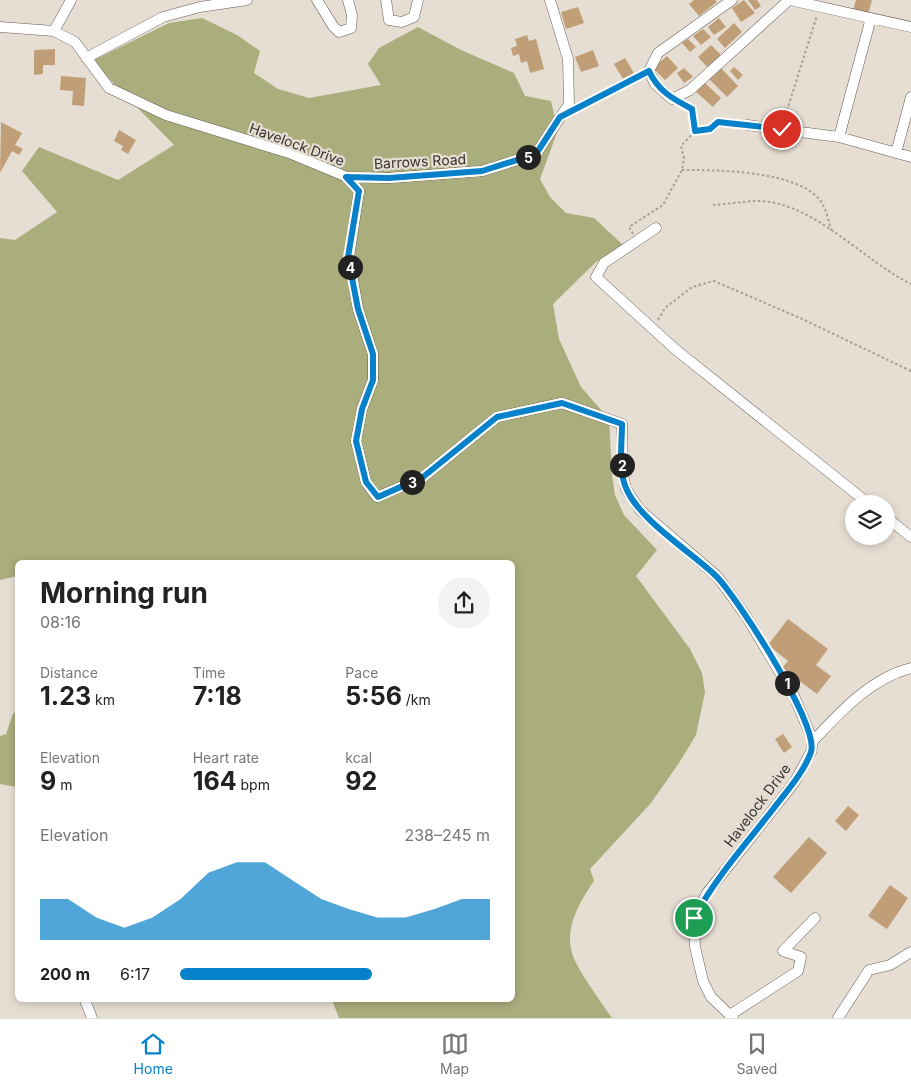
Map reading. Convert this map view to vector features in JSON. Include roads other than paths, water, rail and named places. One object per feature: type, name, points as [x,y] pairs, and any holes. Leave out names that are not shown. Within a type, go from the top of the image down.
[{"type":"street","points":[[54,31],[71,0]]},
{"type":"street","points":[[86,58],[163,17],[200,7],[247,0]]},
{"type":"street","points":[[317,0],[333,26],[339,32],[351,28],[352,15],[348,0]]},
{"type":"street","points":[[386,0],[390,20],[402,22],[414,17],[418,0]]},
{"type":"street","name":"Barrows Road","points":[[346,177],[389,178],[482,171],[536,154],[569,104],[568,59],[550,0]]},
{"type":"street","points":[[732,0],[658,53],[649,71],[655,84],[672,99],[690,90],[789,0],[911,27]]},
{"type":"street","points":[[839,137],[870,18]]},
{"type":"street","name":"Havelock Drive","points":[[0,27],[54,31],[75,42],[110,88],[166,115],[289,153],[346,177],[359,191],[348,257],[358,309],[373,354],[373,380],[362,409],[356,441],[366,482],[378,497],[423,477],[497,417],[562,403],[622,424],[622,474],[626,489],[640,510],[716,576],[746,616],[794,696],[813,741],[811,752],[794,783],[707,893],[694,918],[695,948],[703,981],[711,997],[732,1017]]},
{"type":"street","points":[[896,153],[911,97]]},
{"type":"street","points":[[747,125],[839,137],[911,158]]},
{"type":"street","points":[[656,228],[604,263],[596,277],[675,349],[858,495]]},
{"type":"street","points":[[895,524],[911,537]]},
{"type":"street","points":[[813,741],[848,704],[868,689],[911,668]]},
{"type":"street","points":[[732,1017],[798,971],[801,957],[783,952],[815,918]]},
{"type":"street","points":[[838,1018],[869,970],[890,965],[911,952]]},
{"type":"street","points":[[86,1002],[92,1018]]}]
